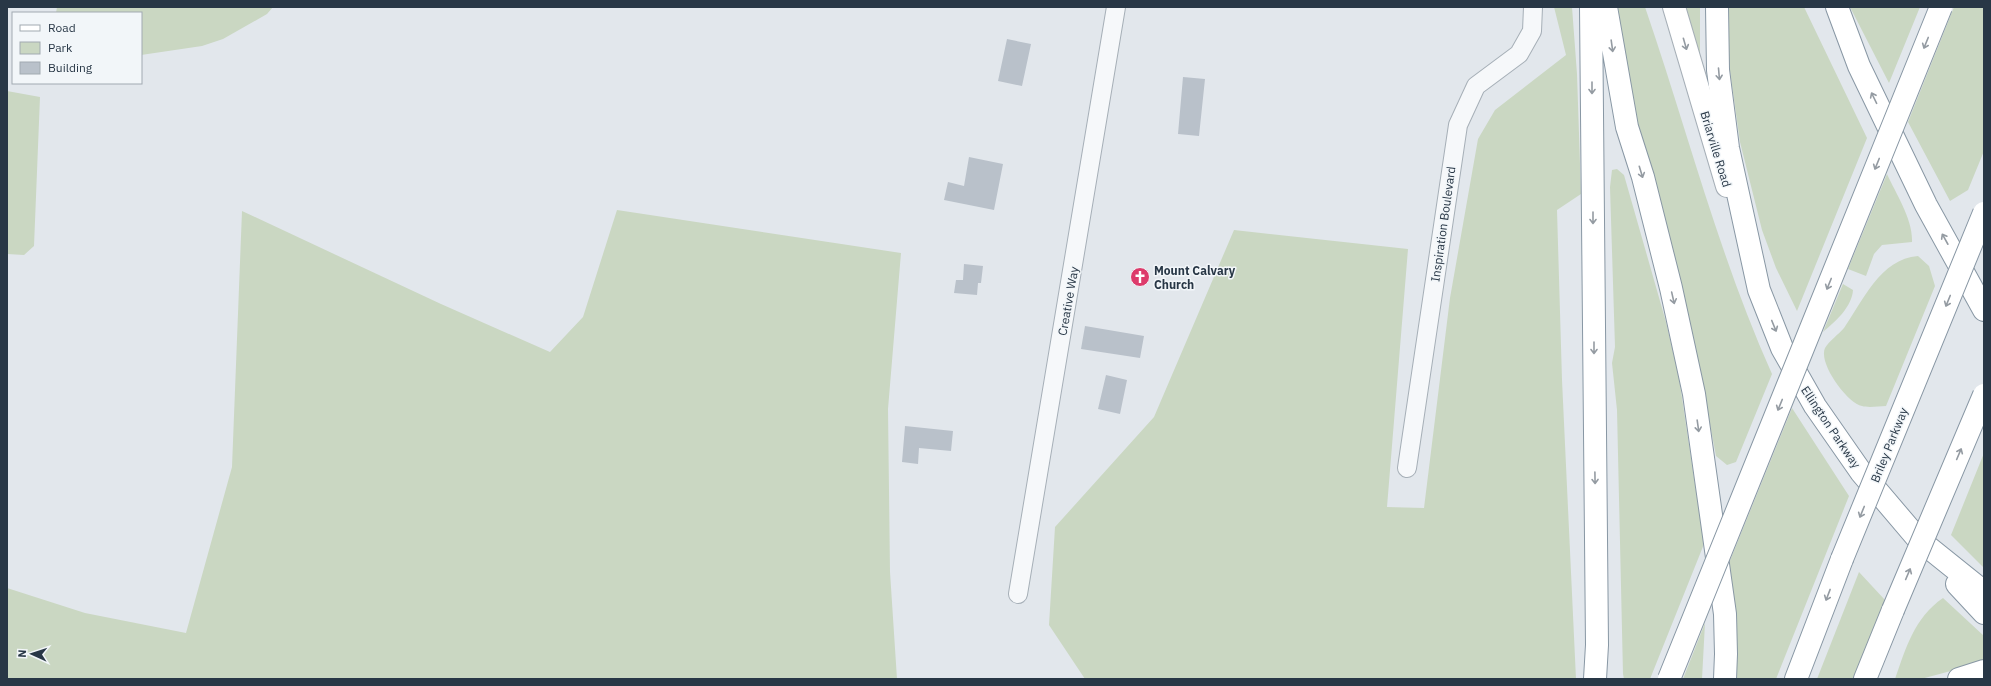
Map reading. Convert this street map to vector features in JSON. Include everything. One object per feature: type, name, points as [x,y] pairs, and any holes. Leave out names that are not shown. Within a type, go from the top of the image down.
[{"type":"main road","points":[[1591,7],[1597,645],[1595,679]]},
{"type":"main road","points":[[1606,7],[1627,127],[1643,177],[1671,288],[1694,394],[1725,614],[1725,679]]},
{"type":"main road","name":"Briarville Road","points":[[1674,7],[1759,290]]},
{"type":"main road","points":[[1716,7],[1718,70],[1728,148],[1759,290]]},
{"type":"main road","points":[[1828,7],[1859,66],[1926,204],[1984,310]]},
{"type":"main road","points":[[1837,7],[1859,66]]},
{"type":"main road","points":[[1669,679],[1941,7]]},
{"type":"main road","name":"Briley Parkway","points":[[1796,679],[1842,559],[1984,213]]},
{"type":"main road","name":"Ellington Parkway","points":[[1759,290],[1782,348],[1815,406],[1861,472],[1918,539],[1984,592]]},
{"type":"main road","points":[[1865,679],[1984,395]]},
{"type":"main road","points":[[1918,539],[1984,613]]},
{"type":"main road","points":[[1872,679],[1880,642]]},
{"type":"main road","points":[[1959,679],[1984,671]]},
{"type":"street","name":"Creative Way","points":[[1018,594],[1074,267],[1116,7]]},
{"type":"street","name":"Inspiration Boulevard","points":[[1407,468],[1458,125],[1476,86],[1519,54],[1532,31],[1533,7]]},
{"type":"green space","points":[[57,7],[273,7],[267,14],[223,39],[202,46],[142,55],[142,12],[56,12]]},
{"type":"green space","points":[[1554,7],[1572,7],[1577,74],[1581,194],[1557,210],[1562,380],[1576,679],[1085,679],[1049,625],[1055,527],[1154,417],[1234,230],[1408,249],[1387,507],[1424,508],[1450,298],[1478,139],[1495,110],[1566,55]]},
{"type":"green space","points":[[1618,7],[1645,7],[1704,192],[1736,284],[1772,374],[1736,462],[1727,465],[1716,456],[1704,393],[1629,91]]},
{"type":"green space","points":[[1684,7],[1700,7],[1700,60]]},
{"type":"green space","points":[[1728,7],[1804,7],[1867,138],[1797,311],[1776,268],[1762,230],[1740,142],[1728,57]]},
{"type":"green space","points":[[1850,7],[1920,7],[1889,83]]},
{"type":"green space","points":[[1954,7],[1984,7],[1984,151],[1968,190],[1950,201],[1908,122]]},
{"type":"green space","points":[[7,91],[40,97],[34,246],[24,255],[7,254]]},
{"type":"green space","points":[[1617,169],[1624,175],[1666,322],[1679,378],[1704,544],[1650,679],[1624,679],[1623,674],[1617,410],[1612,363],[1615,347],[1610,187],[1612,170]]},
{"type":"green space","points":[[1887,174],[1910,224],[1912,242],[1882,245],[1874,254],[1866,276],[1848,269]]},
{"type":"green space","points":[[617,210],[901,253],[888,409],[890,572],[897,679],[7,679],[7,588],[85,613],[186,633],[232,467],[242,211],[441,304],[550,352],[583,317]]},
{"type":"green space","points":[[1918,256],[1929,266],[1935,286],[1886,406],[1862,406],[1849,398],[1835,382],[1826,363],[1824,355],[1825,348],[1844,328],[1866,294],[1883,273],[1893,265],[1905,259]]},
{"type":"green space","points":[[1843,284],[1853,290],[1850,302],[1838,319],[1823,332]]},
{"type":"green space","points":[[1792,408],[1849,496],[1776,679],[1734,679],[1733,625],[1729,563]]},
{"type":"green space","points":[[1984,453],[1984,568],[1951,535]]},
{"type":"green space","points":[[1859,572],[1885,600],[1853,679],[1817,679]]},
{"type":"green space","points":[[1943,598],[1984,636],[1984,662],[1921,679],[1895,679],[1912,634],[1925,615]]},
{"type":"green space","points":[[1705,623],[1702,679],[1683,679]]},
{"type":"building","points":[[1007,39],[1031,44],[1022,86],[998,81]]},
{"type":"building","points":[[1183,77],[1205,79],[1199,136],[1178,134]]},
{"type":"building","points":[[969,157],[1003,164],[994,210],[944,200],[948,182],[964,186]]},
{"type":"building","points":[[964,264],[983,266],[981,283],[978,283],[977,295],[954,293],[956,280],[963,280]]},
{"type":"building","points":[[1085,326],[1144,336],[1140,358],[1081,349]]},
{"type":"building","points":[[1106,375],[1127,380],[1120,414],[1098,409]]},
{"type":"building","points":[[905,426],[953,431],[951,451],[919,448],[918,464],[902,462]]},
{"type":"place","name":"Mount Calvary Church","points":[[1140,277]]}]
